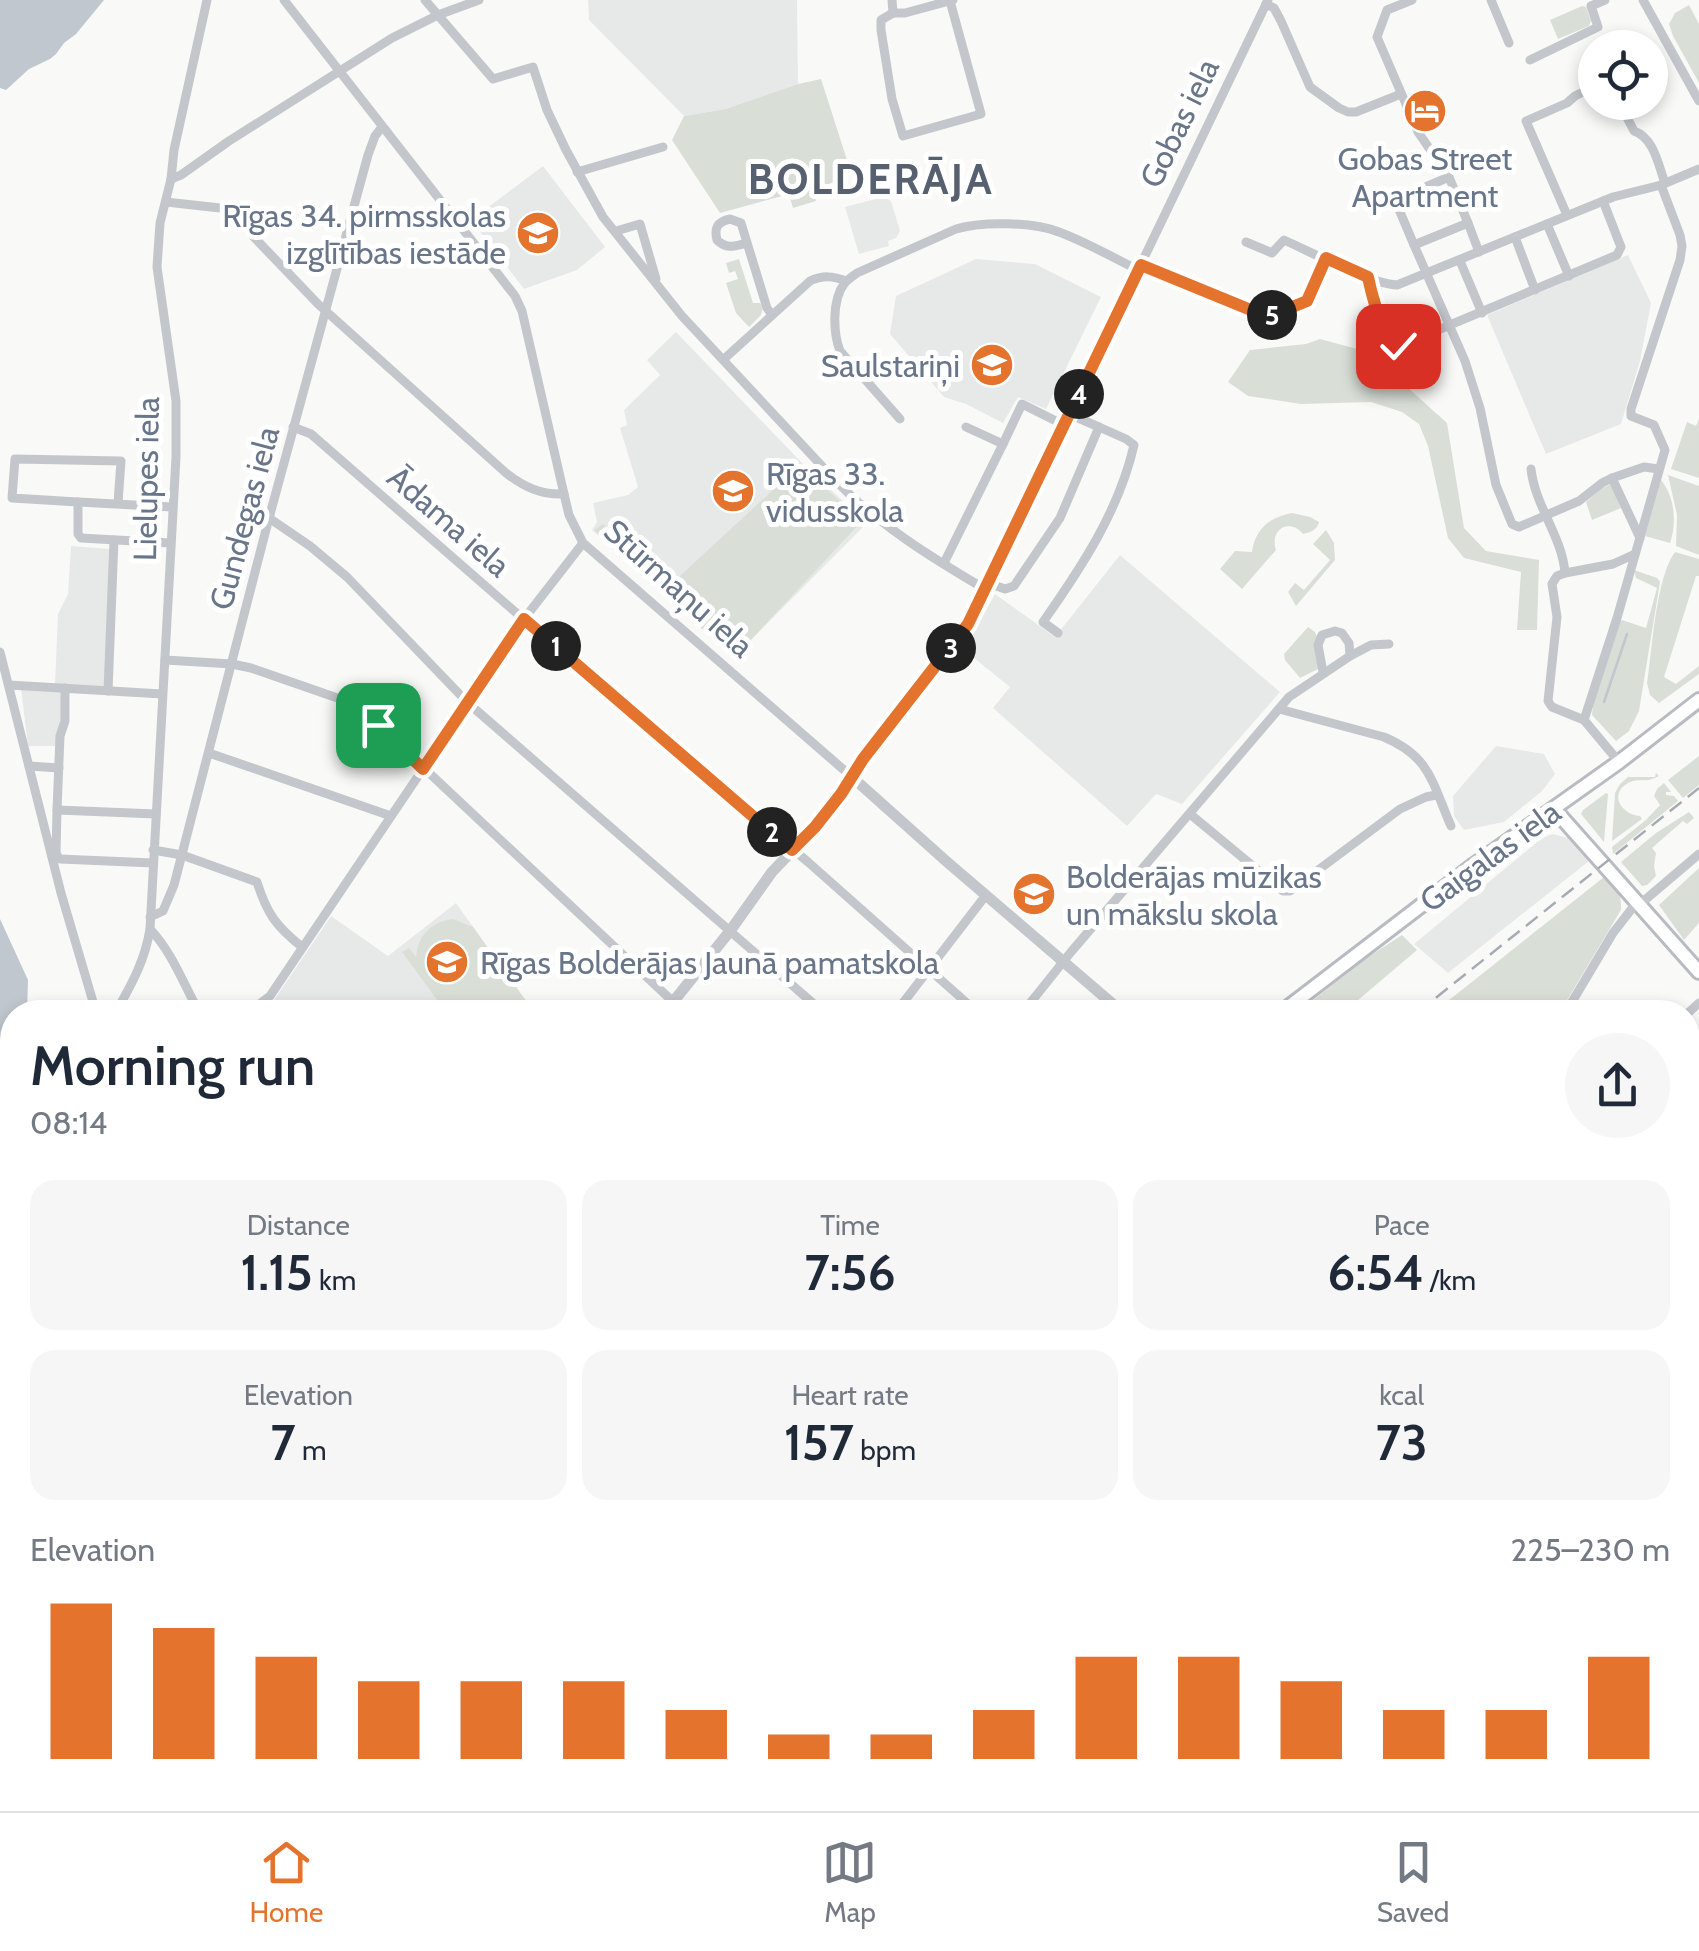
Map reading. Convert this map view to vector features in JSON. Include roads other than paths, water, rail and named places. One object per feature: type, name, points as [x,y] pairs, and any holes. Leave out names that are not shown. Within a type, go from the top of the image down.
[{"type":"main road","name":"Gaigalas iela","points":[[1298,1000],[1699,700]]},
{"type":"main road","points":[[1554,809],[1699,972]]},
{"type":"street","name":"Lielupes iela","points":[[123,1000],[140,968],[150,930],[172,507],[176,402],[157,267],[160,223],[207,0]]},
{"type":"street","name":"Stūrmaņu iela","points":[[284,0],[515,296],[522,311],[564,494],[583,543],[1108,1000]]},
{"type":"street","points":[[424,0],[492,79],[533,67],[547,110],[577,172],[603,217],[658,287],[851,497],[944,564],[986,586],[1014,586],[1060,518],[1098,427]]},
{"type":"street","points":[[171,179],[392,38],[479,0]]},
{"type":"street","points":[[892,0],[893,13]]},
{"type":"street","points":[[952,0],[982,114],[904,136],[892,100],[881,30],[882,20],[893,13],[952,0]]},
{"type":"street","points":[[1412,0],[1387,10],[1377,37],[1418,132],[1449,177],[1479,252]]},
{"type":"street","points":[[1492,0],[1508,43]]},
{"type":"street","points":[[1530,60],[1598,27],[1589,3],[1605,0]]},
{"type":"street","points":[[1643,0],[1699,100]]},
{"type":"street","points":[[1267,2],[1281,21],[1310,87],[1339,108],[1356,112],[1401,94]]},
{"type":"street","name":"Gobas iela","points":[[674,1000],[792,850],[815,827],[968,624],[1267,2]]},
{"type":"street","points":[[1567,215],[1526,121],[1578,94]]},
{"type":"street","points":[[1584,720],[1665,450],[1654,424],[1631,416],[1631,409],[1682,246],[1648,139],[1634,131],[1628,120]]},
{"type":"street","name":"Gundegas iela","points":[[150,918],[158,916],[167,902],[182,855],[325,310],[368,155],[382,127]]},
{"type":"street","points":[[577,172],[662,147]]},
{"type":"street","points":[[1246,242],[1272,252],[1284,240],[1368,277],[1397,285],[1603,201],[1699,169]]},
{"type":"street","points":[[1449,177],[1395,200],[1464,361],[1480,408],[1496,485],[1512,524],[1519,527],[1579,502],[1612,478],[1644,467],[1659,469]]},
{"type":"street","points":[[1368,277],[1372,296],[1394,344],[1402,346],[1614,257],[1620,251],[1620,242],[1603,201]]},
{"type":"street","points":[[166,202],[238,210],[251,234],[325,310],[518,482],[547,495],[564,494]]},
{"type":"street","points":[[1414,245],[1468,223]]},
{"type":"street","points":[[616,231],[640,224],[658,287]]},
{"type":"street","points":[[1547,224],[1569,276]]},
{"type":"street","points":[[900,419],[840,351],[838,300],[846,282],[873,264],[970,225],[1055,230],[1268,317],[1307,301],[1326,258]]},
{"type":"street","points":[[1515,237],[1536,290]]},
{"type":"street","points":[[747,243],[772,314]]},
{"type":"street","points":[[1460,261],[1482,313]]},
{"type":"street","points":[[724,359],[810,281],[834,277],[846,282]]},
{"type":"street","points":[[944,564],[1022,404],[1064,425]]},
{"type":"street","points":[[1058,632],[1043,622],[1110,515],[1134,445],[1069,414]]},
{"type":"street","name":"Ādama iela","points":[[293,427],[311,434],[963,1000]]},
{"type":"street","points":[[966,427],[1003,444]]},
{"type":"street","points":[[118,504],[120,462],[15,458],[12,498],[78,502],[172,507]]},
{"type":"street","points":[[1532,469],[1533,484],[1564,556],[1565,572]]},
{"type":"street","points":[[1612,478],[1640,538]]},
{"type":"street","points":[[78,502],[78,534],[82,538],[170,543]]},
{"type":"street","points":[[269,518],[347,577],[468,703],[809,1000]]},
{"type":"street","points":[[108,691],[114,540]]},
{"type":"street","points":[[265,1000],[524,619],[583,543]]},
{"type":"street","points":[[1619,762],[1584,720],[1552,707],[1548,701],[1557,617],[1552,584],[1556,576],[1565,572],[1613,564],[1635,554]]},
{"type":"street","points":[[1323,672],[1318,645],[1322,635],[1334,630],[1342,633],[1349,643],[1350,656]]},
{"type":"street","points":[[1032,1000],[1295,691],[1372,645],[1390,644]]},
{"type":"street","points":[[0,652],[93,1000]]},
{"type":"street","points":[[164,660],[232,664],[274,674],[346,701],[378,725],[660,1000]]},
{"type":"street","points":[[8,685],[162,694]]},
{"type":"street","points":[[54,856],[64,688]]},
{"type":"street","points":[[1279,710],[1399,744],[1426,766],[1451,826]]},
{"type":"street","points":[[208,753],[392,816]]},
{"type":"street","points":[[29,766],[59,768]]},
{"type":"street","points":[[1190,814],[1283,891],[1290,892],[1400,809],[1436,795]]},
{"type":"street","points":[[56,810],[156,814]]},
{"type":"street","points":[[153,850],[182,855],[256,882],[268,913],[302,947]]},
{"type":"street","points":[[1573,1000],[1613,933],[1638,904],[1699,854]]},
{"type":"street","points":[[54,856],[153,863]]},
{"type":"street","points":[[905,1000],[986,895]]},
{"type":"street","points":[[150,930],[170,954],[193,1000]]},
{"type":"waterway","points":[[1604,702],[1627,634]]},
{"type":"railway","points":[[1433,1000],[1699,788]]},
{"type":"place","name":"Gobas Street Apartment","points":[[1425,111]]},
{"type":"place","name":"Rīgas 34. pirmsskolas izglītības iestāde","points":[[538,233]]},
{"type":"place","name":"Saulstariņi","points":[[992,365]]},
{"type":"place","name":"Rīgas 33. vidusskola","points":[[733,491]]},
{"type":"place","name":"Bolderājas mūzikas un mākslu skola","points":[[1034,894]]},
{"type":"place","name":"Rīgas Bolderājas Jaunā pamatskola","points":[[447,962]]},
{"type":"district","name":"BOLDERĀJA","points":[[871,179]]}]
